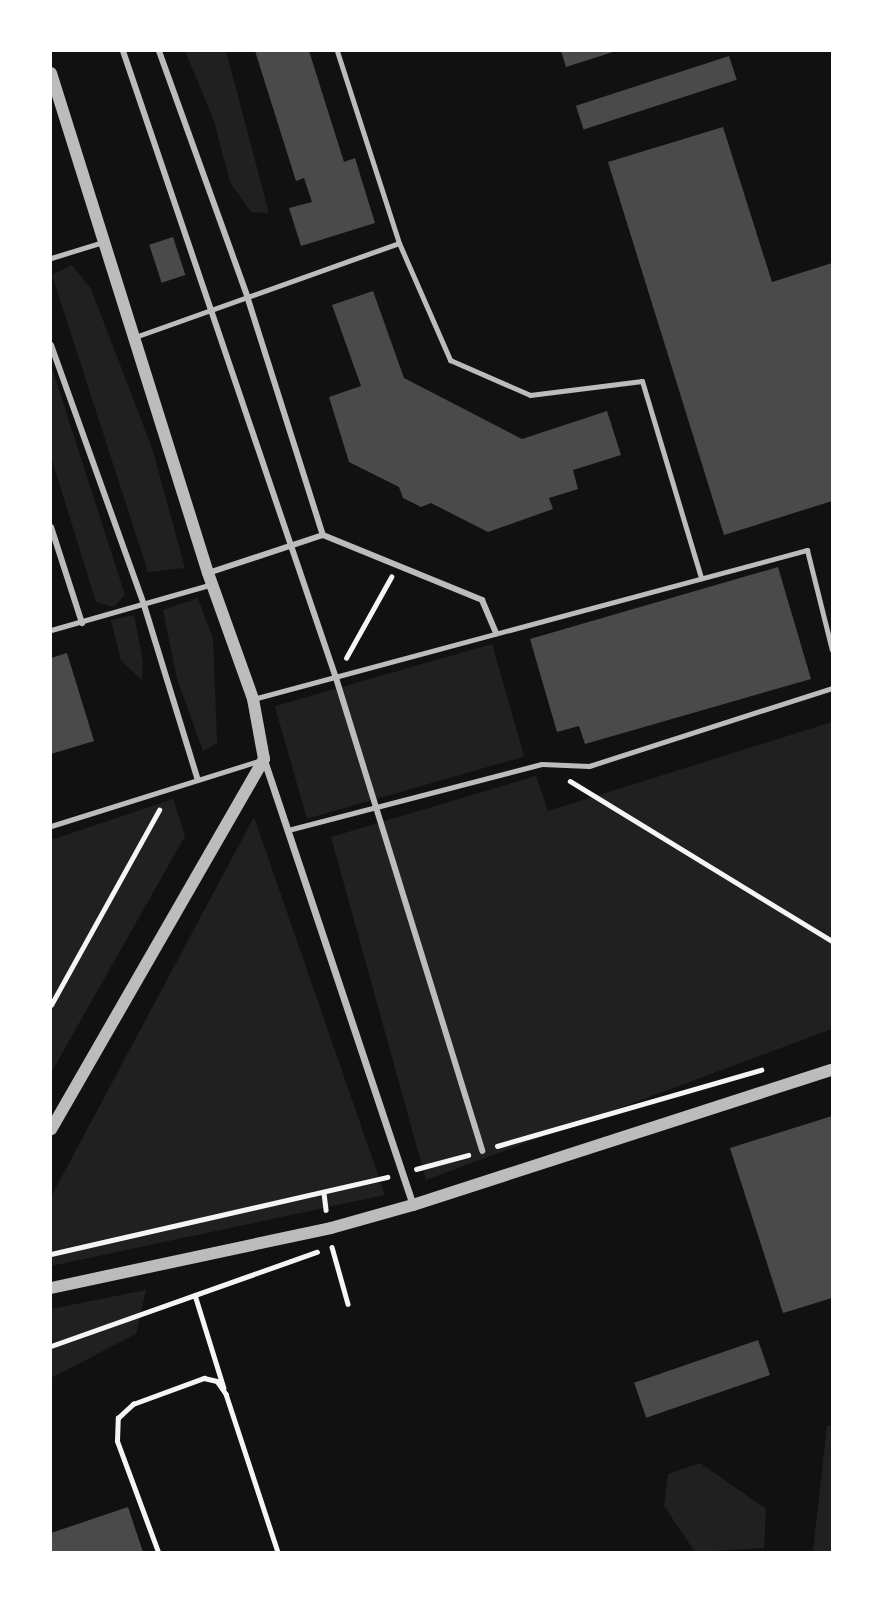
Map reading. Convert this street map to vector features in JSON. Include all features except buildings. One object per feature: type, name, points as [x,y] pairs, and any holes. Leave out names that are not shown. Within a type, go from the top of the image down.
[{"type":"street","points":[[123,51],[336,678],[482,1151]]},
{"type":"street","points":[[159,51],[247,296],[323,535]]},
{"type":"street","points":[[51,73],[210,579],[253,699],[264,759],[413,1205]]},
{"type":"street","points":[[51,345],[144,605],[198,780]]},
{"type":"street","points":[[51,527],[82,622]]},
{"type":"street","points":[[210,579],[291,544],[323,535],[482,600],[496,633]]},
{"type":"street","points":[[51,1129],[264,759]]},
{"type":"street","points":[[51,1288],[331,1228],[413,1205],[832,1070]]},
{"type":"lane","points":[[337,51],[399,243],[450,360],[530,395],[642,381],[701,578]]},
{"type":"lane","points":[[51,258],[103,242]]},
{"type":"lane","points":[[134,338],[399,243]]},
{"type":"lane","points":[[253,699],[807,550],[832,650]]},
{"type":"lane","points":[[51,631],[144,605],[210,579]]},
{"type":"lane","points":[[288,830],[376,810],[542,764],[589,766],[832,688]]},
{"type":"lane","points":[[51,826],[264,759]]},
{"type":"path","points":[[336,678],[398,564]]},
{"type":"path","points":[[542,764],[832,941]]},
{"type":"path","points":[[51,1004],[153,814],[162,807]]},
{"type":"path","points":[[51,1254],[324,1194],[767,1068]]},
{"type":"path","points":[[324,1194],[327,1215]]},
{"type":"path","points":[[51,1346],[332,1247],[348,1304]]},
{"type":"path","points":[[195,1295],[278,1552]]},
{"type":"path","points":[[158,1552],[117,1441],[118,1418],[133,1404],[204,1378],[217,1381],[226,1394]]},
{"type":"shaded area","points":[[185,51],[226,51],[269,213],[251,212],[230,182],[214,121]]},
{"type":"shaded area","points":[[72,265],[91,289],[152,448],[185,568],[148,572],[52,275]]},
{"type":"shaded area","points":[[51,365],[125,595],[114,607],[96,602],[51,457]]},
{"type":"shaded area","points":[[198,598],[213,639],[217,743],[203,751],[177,679],[163,610]]},
{"type":"shaded area","points":[[134,615],[143,662],[142,680],[121,661],[111,620]]},
{"type":"shaded area","points":[[492,644],[524,756],[307,819],[275,706]]},
{"type":"shaded area","points":[[832,722],[832,1029],[426,1180],[331,837],[536,776],[548,811]]},
{"type":"shaded area","points":[[173,799],[185,836],[51,1073],[51,840]]},
{"type":"shaded area","points":[[254,817],[385,1195],[51,1266],[51,1197]]},
{"type":"shaded area","points":[[146,1290],[136,1334],[51,1378],[51,1309]]},
{"type":"shaded area","points":[[832,1425],[832,1552],[813,1552],[827,1426]]},
{"type":"shaded area","points":[[700,1463],[766,1509],[764,1548],[695,1552],[664,1506],[668,1474]]}]
